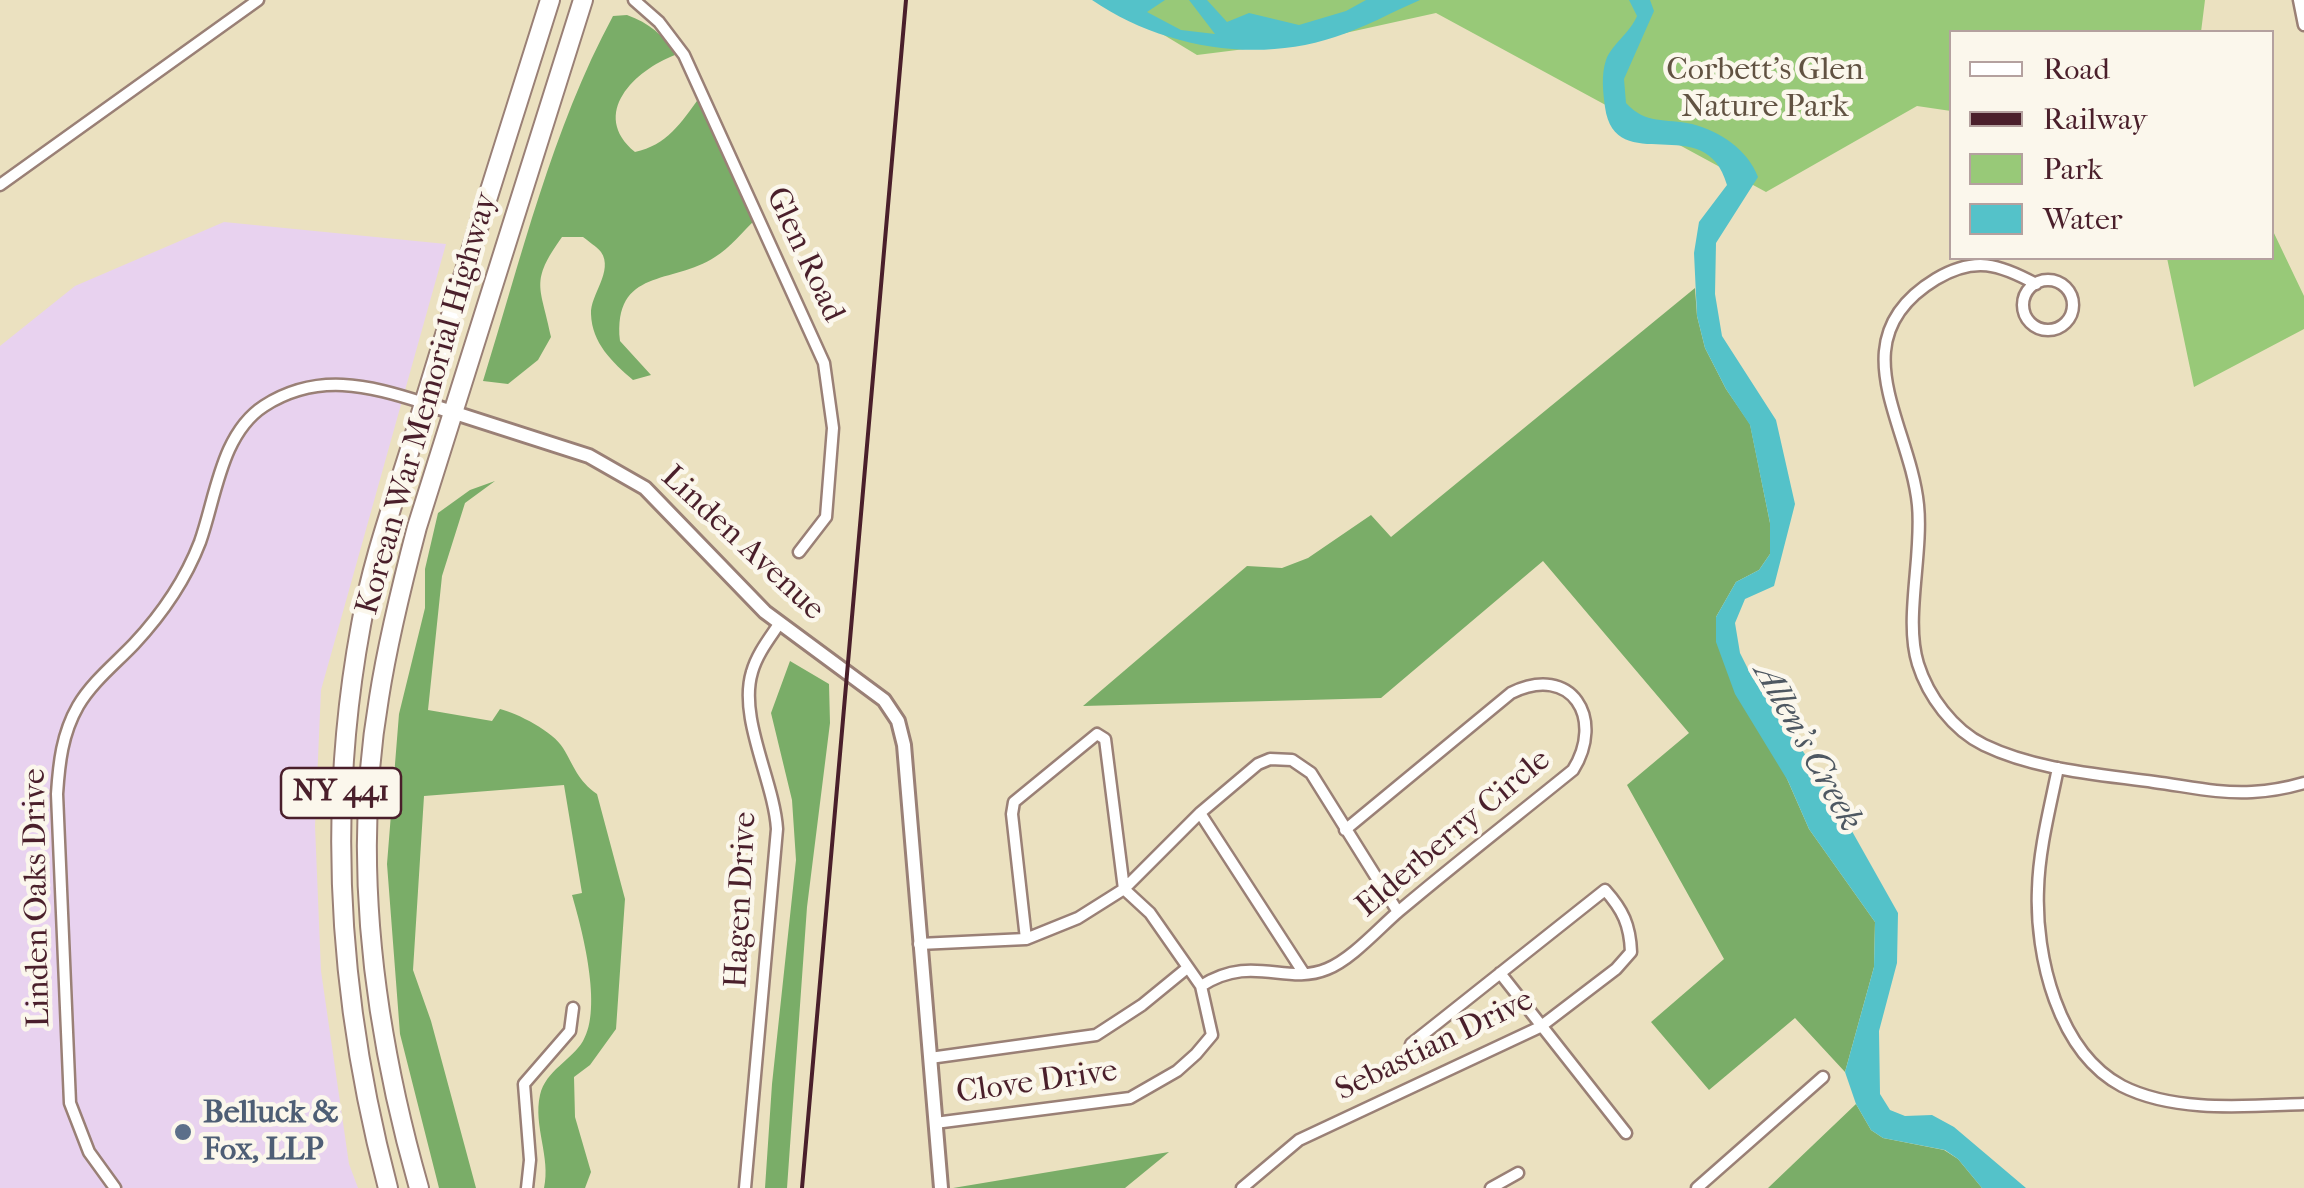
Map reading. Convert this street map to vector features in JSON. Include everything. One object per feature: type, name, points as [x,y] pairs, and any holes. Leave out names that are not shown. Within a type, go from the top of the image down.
[{"type":"main road","name":"Korean War Memorial Highway","points":[[388,1188],[366,1102],[350,1011],[342,912],[341,789],[346,725],[361,622],[374,567],[550,0]]},
{"type":"main road","name":"Korean War Memorial Highway","points":[[420,1188],[396,1105],[377,1003],[369,891],[372,750],[396,606],[583,0]]},
{"type":"street","points":[[0,166],[4,182],[258,0]]},
{"type":"street","name":"Glen Road","points":[[635,0],[659,22],[684,55],[824,362],[833,428],[826,517],[799,552]]},
{"type":"street","points":[[2299,0],[2304,25]]},
{"type":"street","points":[[2036,284],[2025,296],[2024,313],[2035,326],[2051,330],[2060,327],[2070,316],[2072,300],[2058,282],[2036,284],[2003,266],[1979,264],[1938,278],[1907,303],[1894,320],[1885,348],[1886,391],[1918,499],[1920,554],[1913,639],[1918,664],[1940,707],[1982,744],[2058,768],[2222,792],[2278,790],[2304,783]]},
{"type":"street","name":"Linden Oaks Drive","points":[[115,1188],[89,1152],[77,1126],[68,1089],[57,794],[62,747],[69,726],[80,703],[175,594],[200,540],[232,444],[259,409],[300,389],[338,382],[424,403]]},
{"type":"street","name":"Linden Avenue","points":[[424,403],[589,456],[632,480],[668,508],[742,590],[780,624],[866,685],[890,708],[904,745],[942,1188]]},
{"type":"street","name":"Hagen Drive","points":[[745,1188],[777,829],[748,696],[757,660],[780,624]]},
{"type":"street","name":"Elderberry Circle","points":[[1200,986],[1217,975],[1240,969],[1327,970],[1573,770],[1586,739],[1585,721],[1578,704],[1556,684],[1541,682],[1510,693],[1344,830]]},
{"type":"street","points":[[1026,939],[1012,814],[1014,802],[1097,734],[1105,739],[1124,889]]},
{"type":"street","points":[[919,944],[1026,939],[1078,918],[1124,889],[1200,813],[1258,764],[1280,758],[1302,765],[1311,773],[1398,912]]},
{"type":"street","points":[[2058,768],[2038,887],[2038,924],[2055,998],[2086,1055],[2102,1073],[2146,1095],[2180,1102],[2242,1106],[2304,1104]]},
{"type":"street","points":[[1200,813],[1303,972]]},
{"type":"street","name":"Clove Drive","points":[[935,1123],[1130,1098],[1176,1071],[1212,1035],[1200,986],[1150,913],[1124,889]]},
{"type":"street","name":"Sebastian Drive","points":[[1242,1188],[1300,1140],[1540,1027],[1616,969],[1631,952],[1626,918],[1620,906],[1605,890],[1411,1044]]},
{"type":"street","points":[[930,1058],[1096,1034],[1126,1017],[1186,969]]},
{"type":"street","points":[[1500,972],[1626,1133]]},
{"type":"street","points":[[527,1188],[530,1160],[524,1084],[570,1030],[573,1008]]},
{"type":"street","points":[[1696,1188],[1823,1077]]},
{"type":"street","points":[[1492,1188],[1518,1173]]},
{"type":"shaded area","points":[[224,222],[446,244],[321,690],[315,826],[321,971],[349,1164],[358,1188],[0,1188],[0,346],[75,286]]},
{"type":"green space","name":"Corbett's Glen Nature Park","points":[[1106,0],[2205,0],[2201,30],[1949,30],[1949,111],[1917,106],[1766,192],[1436,13],[1309,41],[1197,55]]},
{"type":"green space","points":[[627,15],[655,30],[675,55],[645,71],[623,95],[616,123],[622,138],[635,152],[656,144],[679,124],[699,98],[756,219],[715,257],[649,282],[626,301],[620,317],[620,341],[651,375],[633,380],[605,351],[592,324],[592,307],[605,267],[601,252],[583,237],[562,237],[541,275],[541,295],[551,337],[538,360],[508,384],[483,381],[539,195],[572,104],[613,16]]},
{"type":"green space","points":[[2274,233],[2304,296],[2304,329],[2194,387],[2167,260],[2274,260]]},
{"type":"green space","points":[[1695,288],[1705,348],[1750,424],[1770,523],[1770,554],[1759,570],[1736,582],[1716,617],[1809,829],[1875,922],[1874,967],[1845,1072],[1795,1018],[1709,1090],[1651,1022],[1724,959],[1627,785],[1689,733],[1543,561],[1381,698],[1083,706],[1247,566],[1282,568],[1308,558],[1371,515],[1391,537]]},
{"type":"green space","points":[[495,481],[465,503],[442,576],[428,710],[492,721],[500,709],[525,719],[558,742],[581,778],[597,794],[625,899],[616,1029],[590,1065],[574,1077],[575,1117],[591,1172],[585,1188],[544,1188],[538,1107],[543,1086],[583,1041],[591,1009],[589,968],[572,895],[582,893],[564,785],[424,796],[413,970],[431,1021],[476,1188],[439,1188],[400,1034],[387,864],[399,714],[425,608],[425,569],[438,513],[470,490]]},
{"type":"green space","points":[[790,661],[829,684],[830,723],[807,907],[787,1188],[765,1188],[796,860],[792,800],[771,713]]},
{"type":"green space","points":[[1856,1104],[1871,1130],[1883,1138],[1944,1150],[1958,1159],[1982,1188],[1768,1188]]},
{"type":"green space","points":[[1169,1152],[1125,1188],[953,1188]]},
{"type":"water","points":[[1092,0],[1165,0],[1147,12],[1181,30],[1215,34],[1189,0],[1207,0],[1227,22],[1249,13],[1299,25],[1346,11],[1366,0],[1420,0],[1335,37],[1304,45],[1241,50],[1178,39],[1148,29]]},
{"type":"water","points":[[1629,0],[1650,0],[1654,11],[1624,79],[1626,103],[1649,118],[1713,131],[1740,150],[1758,177],[1716,243],[1715,294],[1722,336],[1776,420],[1795,504],[1774,586],[1745,599],[1735,623],[1740,653],[1752,677],[1826,785],[1898,913],[1897,963],[1879,1031],[1880,1094],[1890,1110],[1905,1116],[1932,1115],[1954,1127],[2026,1188],[1982,1188],[1958,1159],[1945,1150],[1883,1138],[1871,1130],[1856,1104],[1845,1072],[1874,967],[1875,922],[1809,829],[1788,781],[1735,694],[1716,642],[1716,617],[1736,582],[1759,570],[1770,554],[1770,523],[1750,425],[1705,348],[1697,316],[1694,253],[1699,222],[1727,185],[1716,163],[1700,151],[1625,139],[1612,128],[1605,107],[1603,72],[1609,54],[1637,16]]},
{"type":"railway","points":[[802,1188],[906,0]]},
{"type":"place","name":"Belluck & Fox, LLP","points":[[183,1132]]},
{"type":"water label","name":"Allen's Creek","points":[[1807,748]]}]
